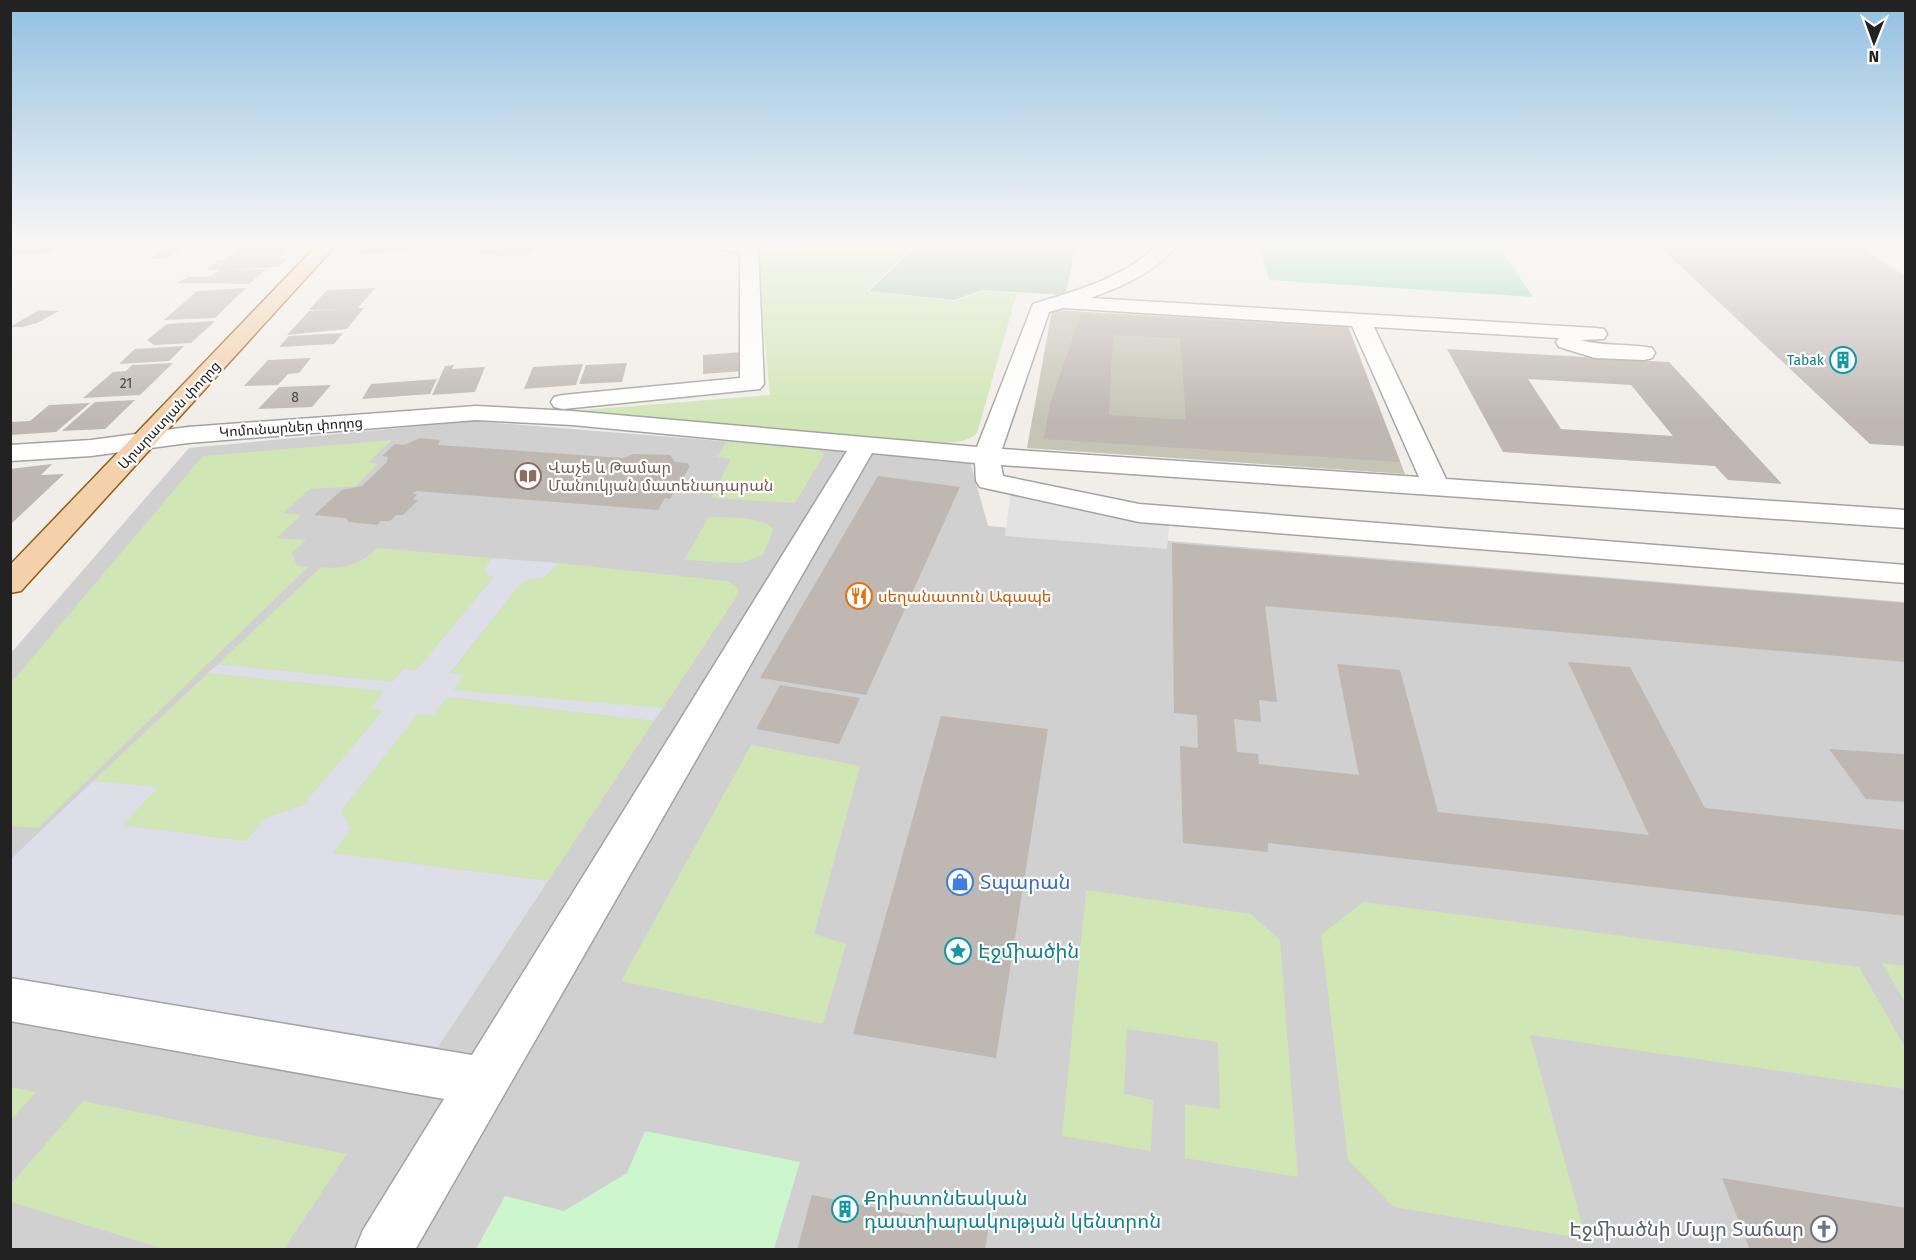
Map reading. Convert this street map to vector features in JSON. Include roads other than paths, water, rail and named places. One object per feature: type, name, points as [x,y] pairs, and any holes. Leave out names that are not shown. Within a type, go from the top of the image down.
[{"type":"main road","name":"Արարատյան փողոց","points":[[10,584],[273,303]]},
{"type":"street","points":[[477,413],[540,404],[752,384],[750,303]]},
{"type":"street","points":[[1596,334],[1058,303],[1040,308],[987,456],[990,481],[1138,513],[1905,574]]},
{"type":"street","points":[[1361,322],[1436,486]]},
{"type":"street","points":[[1534,331],[1594,351],[1644,353]]},
{"type":"street","name":"Կոմունարներ փողոց","points":[[10,453],[91,448],[188,435],[477,413],[572,418],[987,456],[1905,519]]},
{"type":"street","points":[[383,1250],[864,445]]},
{"type":"street","points":[[10,999],[483,1082]]},
{"type":"place","name":"Tabak","points":[[1843,360]]},
{"type":"place","name":"Վաչե և Թամար Մանուկյան մատենադարան","points":[[528,476]]},
{"type":"place","name":"սեղանատուն Ագապե","points":[[859,596]]},
{"type":"place","name":"Տպարան","points":[[960,882]]},
{"type":"place","name":"Էջմիածին","points":[[958,951]]},
{"type":"place","name":"Քրիստոնեական դաստիարակության կենտրոն","points":[[845,1209]]},
{"type":"place","name":"Էջմիածնի Մայր Տաճար","points":[[1824,1229]]}]
